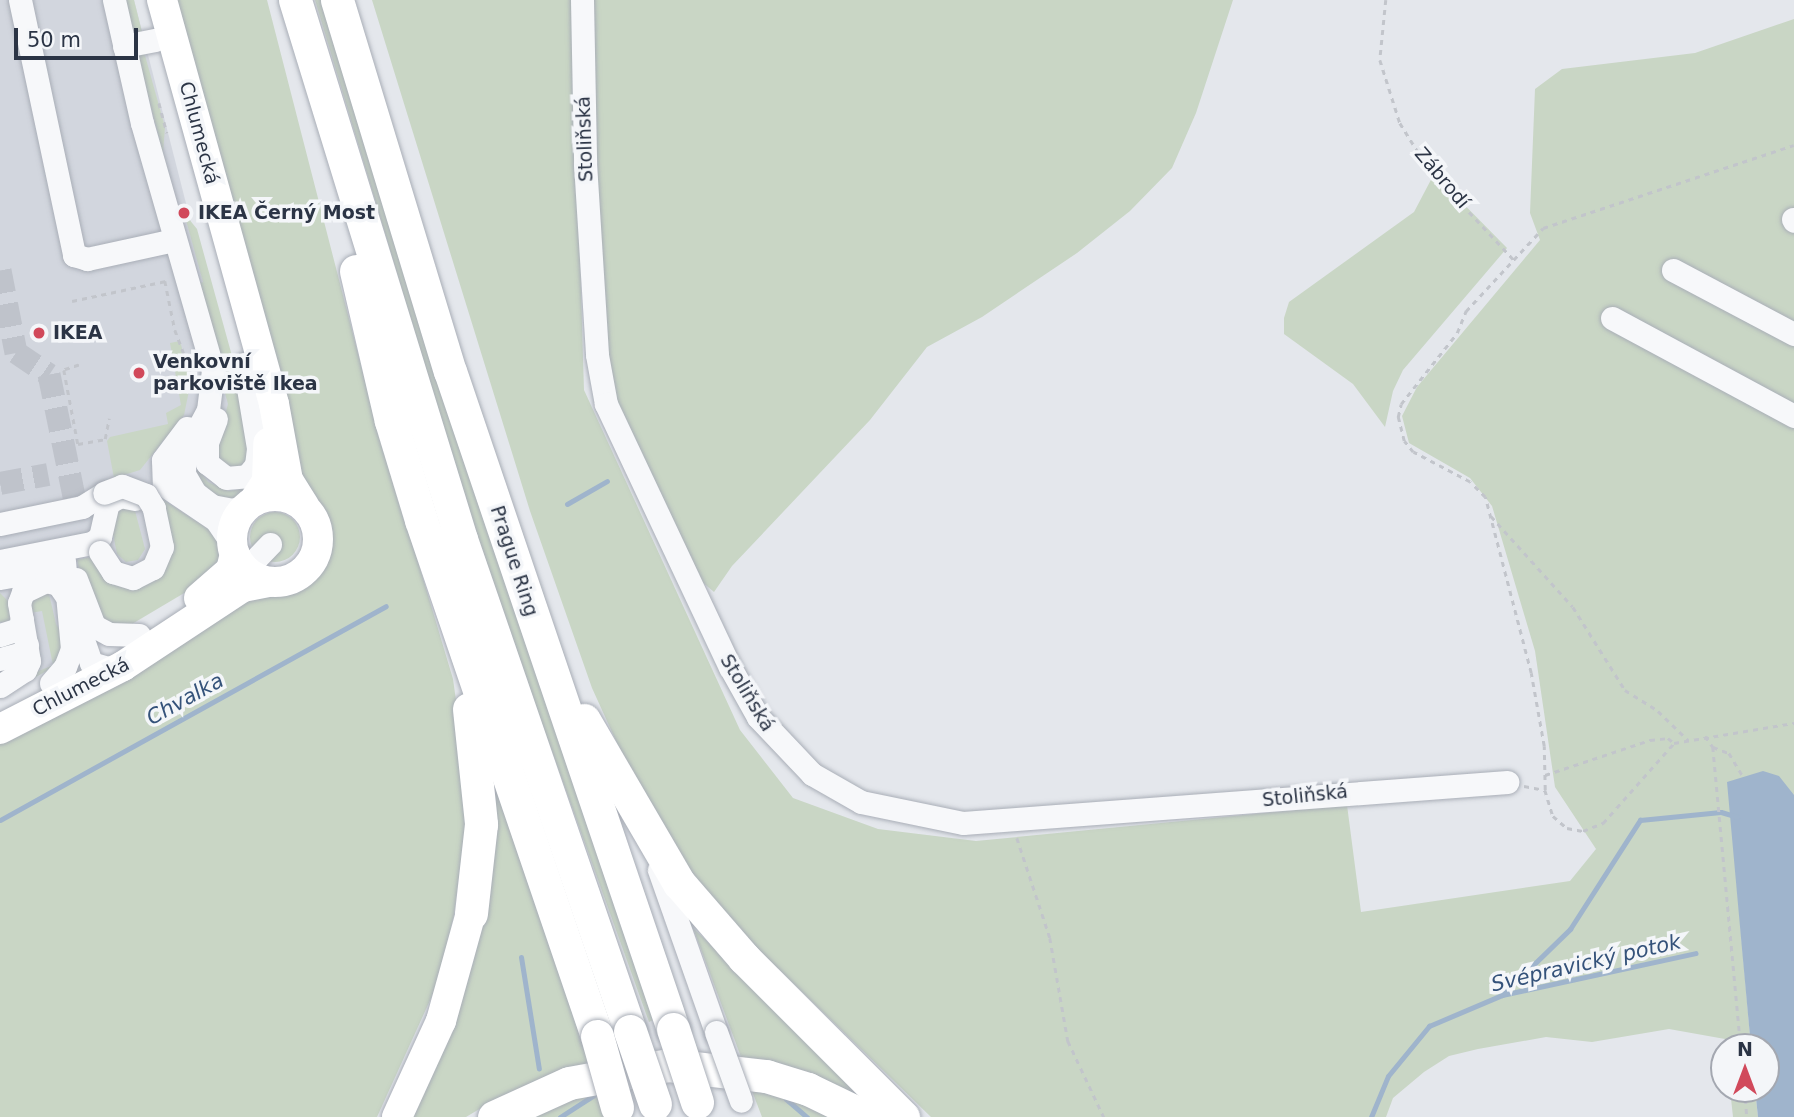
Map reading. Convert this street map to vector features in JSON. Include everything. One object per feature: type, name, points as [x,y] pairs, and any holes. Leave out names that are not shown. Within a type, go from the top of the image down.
[{"type":"highway","points":[[295,0],[464,549],[658,1111]]},
{"type":"highway","name":"Prague Ring","points":[[337,0],[431,312],[700,1109]]},
{"type":"highway","points":[[330,119],[365,317],[402,458],[461,640],[597,1036],[617,1112]]},
{"type":"highway","points":[[530,611],[635,814],[679,883],[736,949],[904,1117]]},
{"type":"highway","points":[[461,640],[481,824],[471,913]]},
{"type":"highway","points":[[494,1117],[579,1080],[668,1065],[766,1076],[808,1088],[866,1117]]},
{"type":"main road","name":"Chlumecká","points":[[144,0],[244,364],[256,391],[269,457],[267,481],[252,503]]},
{"type":"main road","name":"Chlumecká","points":[[162,0],[274,404],[288,480],[303,506]]},
{"type":"main road","points":[[280,496],[303,506],[318,529],[316,555],[296,577],[245,562],[236,521],[252,503],[280,496]]},
{"type":"main road","name":"Chlumecká","points":[[0,729],[73,678],[217,585],[231,570],[245,562]]},
{"type":"main road","name":"Chlumecká","points":[[0,711],[73,678],[123,666],[243,587],[245,562]]},
{"type":"main road","points":[[397,1117],[441,1021],[471,913]]},
{"type":"lane","points":[[20,0],[74,255],[87,259],[174,240]]},
{"type":"lane","points":[[114,0],[174,240],[175,279],[191,337],[196,410],[160,476]]},
{"type":"lane","name":"Stoliňská","points":[[582,0],[585,163],[597,355],[606,404],[730,667],[776,740],[812,774],[861,802],[963,823],[1368,789],[1507,782]]},
{"type":"lane","points":[[124,46],[155,40]]},
{"type":"lane","points":[[1673,270],[1794,334]]},
{"type":"lane","points":[[1612,318],[1794,416]]},
{"type":"lane","points":[[191,337],[213,370],[218,410],[207,442],[207,463],[219,476],[242,478],[254,469],[258,456],[244,364]]},
{"type":"lane","points":[[160,476],[185,453],[208,410],[213,370]]},
{"type":"lane","points":[[160,476],[195,493],[212,506],[232,510],[252,503]]},
{"type":"lane","points":[[160,476],[216,520],[245,562],[270,544]]},
{"type":"lane","points":[[0,524],[82,507],[106,498],[122,486],[146,495],[154,508],[162,547],[153,568],[132,578],[113,572],[104,549]]},
{"type":"lane","points":[[0,561],[92,543],[100,537],[106,498]]},
{"type":"lane","points":[[0,578],[46,570],[71,584],[104,633],[139,635]]},
{"type":"lane","points":[[0,686],[25,670],[23,592],[33,583],[71,584]]},
{"type":"lane","points":[[71,584],[73,678]]},
{"type":"lane","points":[[71,584],[73,678]]},
{"type":"lane","points":[[0,588],[25,633],[20,666],[0,670]]},
{"type":"lane","points":[[0,635],[19,629],[25,633]]},
{"type":"lane","points":[[0,649],[21,643],[25,633]]},
{"type":"lane","points":[[0,659],[19,656],[25,633]]},
{"type":"lane","points":[[635,814],[677,914],[743,1109]]},
{"type":"path","name":"Zábrodí","points":[[1386,0],[1380,60],[1400,123],[1428,168],[1516,261]]},
{"type":"path","points":[[1794,145],[1543,228],[1516,261],[1466,311],[1457,333],[1408,391],[1398,417],[1404,441],[1413,452],[1470,482],[1485,497],[1531,673],[1545,790],[1553,816],[1567,828],[1583,831],[1604,823],[1674,743],[1794,723]]},
{"type":"path","points":[[72,301],[175,279],[175,330],[191,337]]},
{"type":"path","points":[[79,365],[64,370],[78,444],[105,439],[109,418]]},
{"type":"path","points":[[1491,516],[1573,607],[1625,690],[1658,711],[1688,740]]},
{"type":"path","points":[[1705,736],[1713,747],[1740,1033]]},
{"type":"path","points":[[1545,775],[1650,740],[1668,738],[1674,743]]},
{"type":"path","points":[[1713,747],[1728,753],[1743,776]]},
{"type":"path","points":[[1507,782],[1545,790]]},
{"type":"path","points":[[1011,821],[1050,938],[1068,1041],[1104,1117]]},
{"type":"shaded area","points":[[0,0],[134,0],[244,430],[204,568],[0,697]]},
{"type":"green space","points":[[125,0],[134,0],[143,36],[131,36]]},
{"type":"green space","points":[[173,0],[267,0],[371,404],[453,679],[464,758],[465,831],[454,915],[437,985],[377,1117],[0,1117],[0,740],[245,598],[296,587],[321,565],[328,542],[324,516],[302,489]]},
{"type":"green space","points":[[315,0],[325,0],[655,1019],[649,1022],[482,556]]},
{"type":"green space","points":[[372,0],[572,0],[584,390],[740,730],[793,798],[878,829],[976,841],[1347,805],[1361,912],[1570,881],[1596,849],[1555,787],[1535,651],[1492,506],[1470,478],[1409,443],[1402,416],[1417,387],[1540,240],[1530,213],[1535,89],[1562,69],[1695,53],[1794,19],[1794,795],[1728,783],[1750,1033],[1710,1033],[1710,1036],[1669,1029],[1592,1042],[1546,1037],[1478,1049],[1449,1056],[1424,1072],[1393,1098],[1386,1117],[931,1117],[760,951],[705,890],[663,834],[632,776],[592,688],[530,511]]},
{"type":"green space","points":[[592,0],[1233,0],[1196,113],[1172,168],[1130,211],[1077,253],[982,317],[927,347],[870,420],[732,566],[714,592],[694,575],[616,410],[603,330]]},
{"type":"green space","points":[[144,52],[165,127],[163,153],[137,53]]},
{"type":"green space","points":[[1434,174],[1507,248],[1403,370],[1393,391],[1385,427],[1353,384],[1284,334],[1284,318],[1289,302],[1414,212]]},
{"type":"green space","points":[[184,213],[197,229],[248,414],[253,454],[235,473],[213,457],[228,404],[195,285],[203,282]]},
{"type":"green space","points":[[180,341],[191,381],[184,415],[140,470],[114,478],[107,441],[110,437],[168,424],[166,413],[181,405],[170,343]]},
{"type":"green space","points":[[195,451],[198,469],[208,482],[228,491],[249,488],[245,496],[224,503],[193,476]]},
{"type":"green space","points":[[157,496],[222,538],[223,559],[196,586],[132,624],[108,625],[86,596],[77,560],[91,557],[150,579]]},
{"type":"green space","points":[[134,507],[145,549],[138,560],[126,562],[117,554],[110,519],[113,508]]},
{"type":"green space","points":[[275,512],[293,519],[300,537],[293,555],[275,562],[257,555],[250,537],[257,519]]},
{"type":"green space","points":[[48,590],[56,624],[67,643],[52,668],[0,697],[0,693],[22,678],[53,665],[42,611],[30,613],[26,602]]},
{"type":"green space","points":[[0,593],[9,602],[14,624],[0,622]]},
{"type":"green space","points":[[500,791],[590,1063],[498,1098],[466,1117],[411,1117],[455,1022],[473,963],[494,793]]},
{"type":"green space","points":[[693,928],[725,958],[871,1105],[741,1057]]},
{"type":"green space","points":[[749,1083],[841,1117],[762,1117]]},
{"type":"green space","points":[[596,1085],[605,1117],[514,1117]]},
{"type":"green space","points":[[1732,1103],[1756,1103],[1758,1117],[1733,1117]]},
{"type":"water","points":[[1763,771],[1779,776],[1794,795],[1794,1117],[1758,1117],[1756,1103],[1780,1103],[1780,1033],[1750,1033],[1727,782]]},
{"type":"waterway","name":"Chvalka","points":[[567,504],[607,481]]},
{"type":"waterway","name":"Chvalka","points":[[0,820],[386,606]]},
{"type":"waterway","points":[[1502,995],[1570,929],[1640,820],[1721,812],[1737,817]]},
{"type":"waterway","name":"Svépravický potok","points":[[1371,1117],[1388,1076],[1429,1026],[1502,995],[1696,953]]},
{"type":"waterway","points":[[521,957],[539,1069]]},
{"type":"waterway","points":[[560,1117],[597,1093]]},
{"type":"waterway","points":[[786,1099],[807,1117]]},
{"type":"tunnel","points":[[0,270],[16,352],[49,374],[76,505]]},
{"type":"tunnel","points":[[0,483],[48,474]]},
{"type":"place","name":"IKEA Černý Most","points":[[184,213]]},
{"type":"place","name":"IKEA","points":[[39,333]]},
{"type":"place","name":"Venkovní parkoviště Ikea","points":[[139,373]]}]
